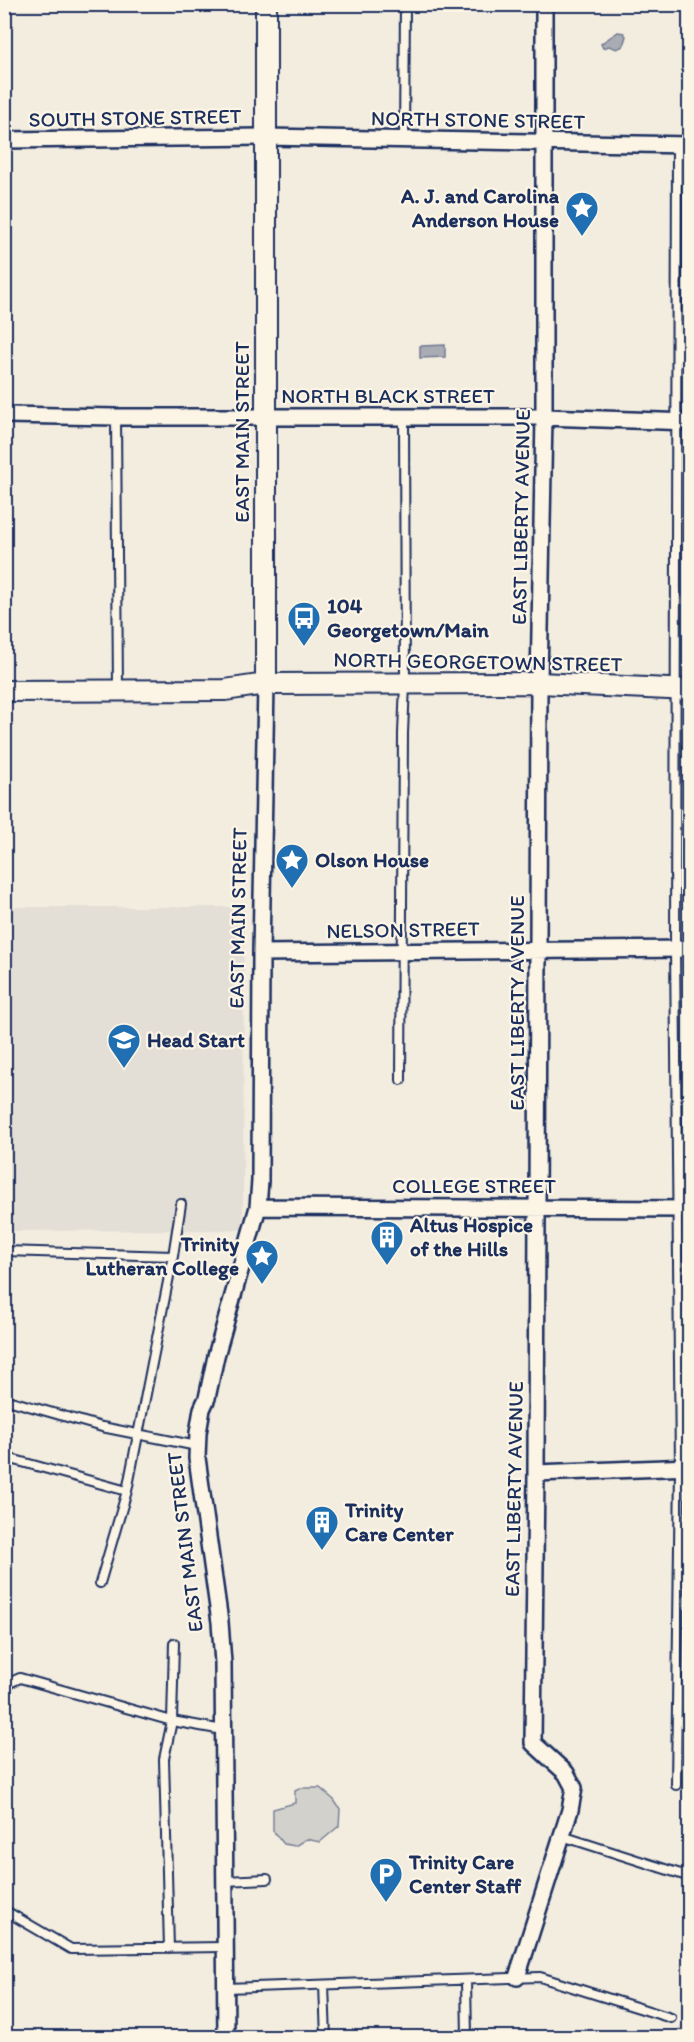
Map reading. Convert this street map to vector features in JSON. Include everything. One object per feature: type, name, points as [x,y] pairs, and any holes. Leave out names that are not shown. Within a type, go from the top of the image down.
[{"type":"street","name":"EAST MAIN STREET","points":[[226,2037],[223,1664],[220,1622],[196,1458],[202,1409],[207,1398],[216,1356],[258,1207],[260,1181],[266,684],[266,4]]},
{"type":"street","name":"EAST LIBERTY AVENUE","points":[[517,1977],[570,1810],[574,1788],[566,1773],[533,1743],[539,683],[544,417],[544,4]]},
{"type":"street","name":"NORTH STONE STREET","points":[[266,137],[683,145]]},
{"type":"street","name":"SOUTH STONE STREET","points":[[4,140],[266,137]]},
{"type":"street","name":"NORTH BLACK STREET","points":[[4,415],[544,417],[684,422]]},
{"type":"street","name":"NORTH GEORGETOWN STREET","points":[[4,691],[225,690],[266,684],[539,683],[682,690]]},
{"type":"street","name":"NELSON STREET","points":[[261,953],[682,949]]},
{"type":"street","name":"COLLEGE STREET","points":[[258,1207],[683,1209]]},
{"type":"street","points":[[536,1473],[685,1467]]},
{"type":"lane","points":[[404,140],[405,4]]},
{"type":"lane","points":[[676,1785],[685,1467],[682,949],[683,145]]},
{"type":"lane","points":[[116,417],[118,691]]},
{"type":"lane","points":[[401,1080],[405,684],[404,417]]},
{"type":"lane","points":[[100,1583],[127,1491],[181,1204]]},
{"type":"lane","points":[[4,1251],[173,1256]]},
{"type":"lane","points":[[4,1400],[102,1427],[197,1446]]},
{"type":"lane","points":[[4,1457],[127,1491]]},
{"type":"lane","points":[[170,1948],[164,1759],[172,1721],[174,1643]]},
{"type":"lane","points":[[4,1693],[9,1683],[20,1678],[172,1721],[223,1730]]},
{"type":"lane","points":[[562,1836],[690,1877]]},
{"type":"lane","points":[[224,1881],[267,1880]]},
{"type":"lane","points":[[4,1910],[70,1949],[225,1947]]},
{"type":"lane","points":[[225,1988],[540,1977],[671,2018]]},
{"type":"lane","points":[[466,1980],[467,2037]]},
{"type":"lane","points":[[324,1985],[326,2037]]},
{"type":"shaded area","points":[[618,32],[626,36],[623,46],[617,49],[609,46],[603,48],[601,44]]},
{"type":"shaded area","points":[[445,345],[445,357],[420,358],[420,346]]},
{"type":"shaded area","name":"Head Start","points":[[4,907],[244,907],[243,1230],[5,1231]]},
{"type":"shaded area","points":[[301,1788],[320,1788],[334,1800],[340,1809],[339,1826],[320,1842],[306,1839],[295,1846],[284,1844],[273,1831],[273,1809],[295,1803],[295,1791]]},
{"type":"shaded area","points":[[689,2017],[689,2037],[668,2037]]},
{"type":"place","name":"A. J. and Carolina Anderson House","points":[[582,237]]},
{"type":"place","name":"104 Georgetown/Main","points":[[304,647]]},
{"type":"place","name":"Olson House","points":[[292,889]]},
{"type":"place","name":"Head Start","points":[[124,1069]]},
{"type":"place","name":"Altus Hospice of the Hills","points":[[387,1266]]},
{"type":"place","name":"Trinity Lutheran College","points":[[262,1285]]},
{"type":"place","name":"Trinity Care Center","points":[[322,1551]]},
{"type":"place","name":"Trinity Care Center Staff","points":[[386,1903]]}]
